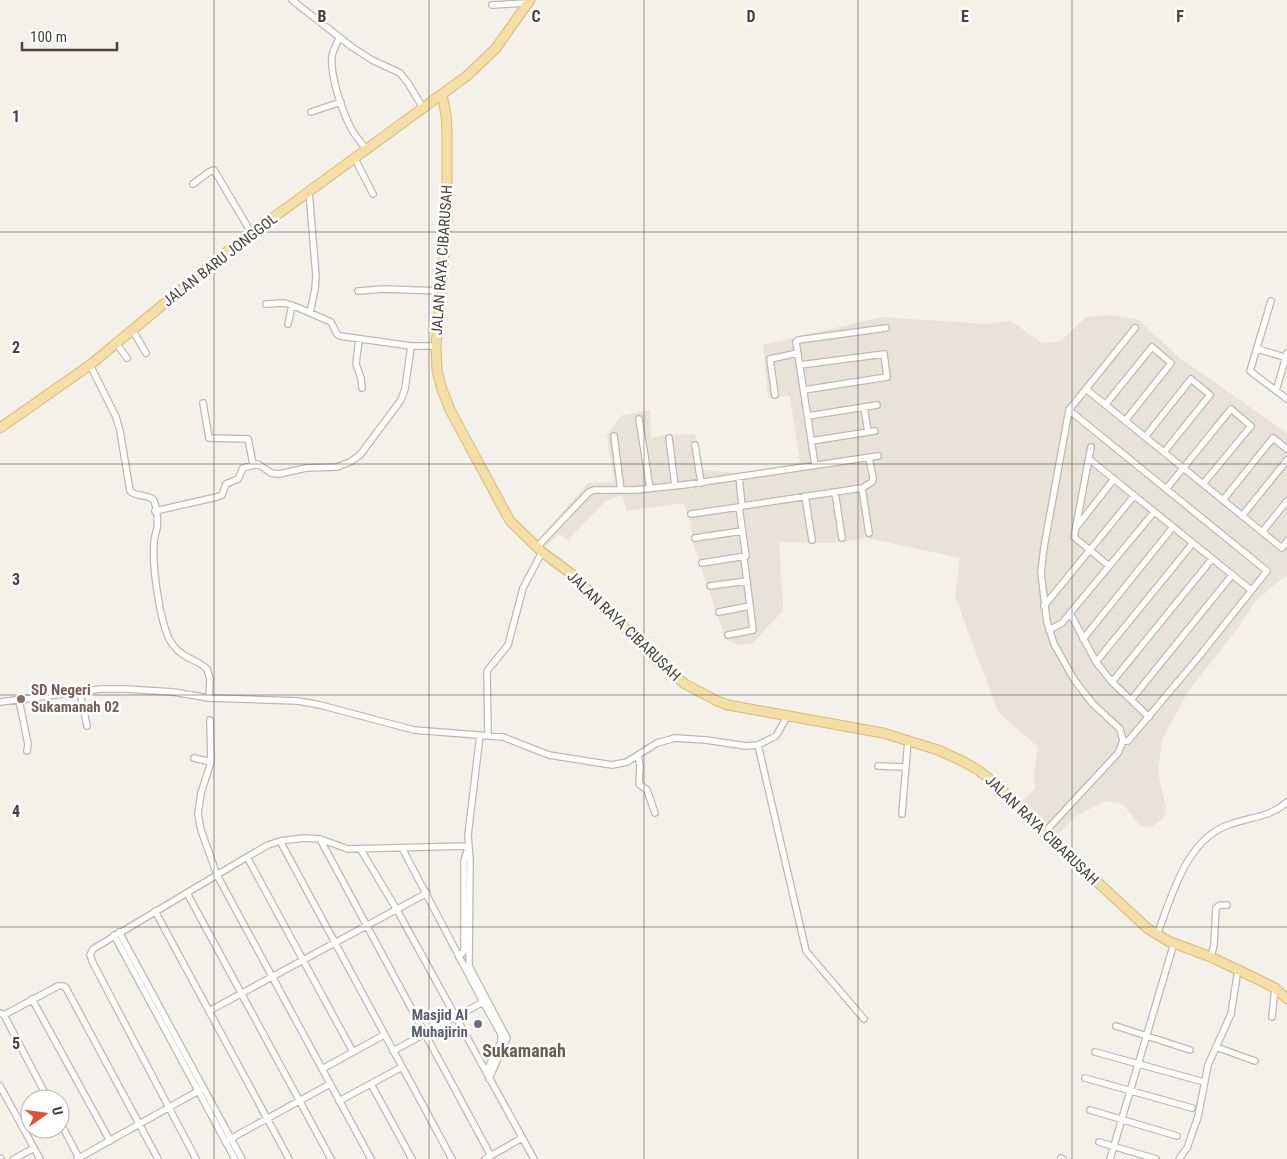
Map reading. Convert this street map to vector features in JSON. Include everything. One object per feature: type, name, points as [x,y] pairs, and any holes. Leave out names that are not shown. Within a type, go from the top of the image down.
[{"type":"main road","name":"JALAN BARU JONGGOL","points":[[0,428],[90,365],[214,262],[468,76],[489,56],[529,1]]},
{"type":"main road","name":"JALAN RAYA CIBARUSAH","points":[[442,94],[446,115],[448,220],[436,346],[437,370],[441,388],[450,410],[510,521],[540,549],[573,575],[654,658],[685,684],[728,705],[883,733],[950,755],[978,770],[996,784],[1044,833],[1139,922],[1157,935],[1211,957],[1283,994]]},
{"type":"street","points":[[292,0],[340,38],[372,60],[400,73],[423,108]]},
{"type":"street","points":[[492,5],[529,1]]},
{"type":"street","points":[[340,38],[332,54],[332,65],[340,102],[351,128],[367,150]]},
{"type":"street","points":[[310,112],[340,102]]},
{"type":"street","points":[[355,158],[373,194]]},
{"type":"street","points":[[193,184],[211,170],[214,170],[252,234]]},
{"type":"street","points":[[309,191],[316,276],[316,289],[310,313]]},
{"type":"street","points":[[358,290],[442,291]]},
{"type":"street","points":[[1272,301],[1250,372],[1287,399]]},
{"type":"street","points":[[266,304],[277,303],[292,306],[310,313],[332,323],[337,334],[340,336],[411,346],[436,346]]},
{"type":"street","points":[[288,324],[292,306]]},
{"type":"street","points":[[815,466],[796,343],[798,340],[886,328]]},
{"type":"street","points":[[1044,833],[1118,753],[1123,741],[1120,729],[1093,704],[1075,681],[1060,657],[1048,630],[1041,573],[1069,410],[1134,328]]},
{"type":"street","points":[[132,329],[146,353]]},
{"type":"street","points":[[359,339],[356,364],[362,388]]},
{"type":"street","points":[[116,343],[127,358]]},
{"type":"street","points":[[155,511],[217,497],[222,494],[226,484],[238,479],[243,468],[253,464],[258,464],[271,473],[279,474],[311,467],[337,467],[350,462],[360,455],[401,400],[405,389],[411,346]]},
{"type":"street","points":[[1106,405],[1152,347],[1171,363],[1125,421]]},
{"type":"street","points":[[1258,348],[1287,356],[1276,391]]},
{"type":"street","points":[[775,395],[770,359],[798,353]]},
{"type":"street","points":[[800,366],[884,354],[887,377],[804,390]]},
{"type":"street","points":[[90,365],[116,417],[130,491],[135,495],[152,499],[157,527],[154,547],[157,585],[163,622],[172,644],[181,654],[207,669],[210,678],[209,698]]},
{"type":"street","points":[[1145,436],[1191,379],[1210,395],[1164,452]]},
{"type":"street","points":[[1086,389],[1282,548],[1287,541]]},
{"type":"street","points":[[203,403],[209,438],[248,439],[253,464]]},
{"type":"street","points":[[808,416],[877,405]]},
{"type":"street","points":[[812,441],[872,431],[864,407]]},
{"type":"street","points":[[1167,488],[1231,409],[1251,426],[1204,484]]},
{"type":"street","points":[[1069,410],[1267,571],[1149,716],[1128,740],[1123,741]]},
{"type":"street","points":[[639,419],[650,488]]},
{"type":"street","points":[[614,436],[621,490]]},
{"type":"street","points":[[669,438],[675,486]]},
{"type":"street","points":[[1223,500],[1273,438],[1287,449]]},
{"type":"street","points":[[695,445],[700,483]]},
{"type":"street","points":[[1091,447],[1074,537],[1109,566]]},
{"type":"street","points":[[488,736],[487,671],[508,645],[522,588],[540,549],[589,492],[600,489],[621,490],[700,483],[878,456]]},
{"type":"street","points":[[691,514],[862,488],[872,482],[869,458]]},
{"type":"street","points":[[1089,459],[1252,590]]},
{"type":"street","points":[[1242,516],[1287,460]]},
{"type":"street","points":[[728,635],[753,630],[744,558],[746,556],[742,531],[739,477]]},
{"type":"street","points":[[1076,527],[1114,480]]},
{"type":"street","points":[[862,488],[869,533]]},
{"type":"street","points":[[835,492],[842,538]]},
{"type":"street","points":[[805,496],[812,540]]},
{"type":"street","points":[[1044,606],[1134,496]]},
{"type":"street","points":[[1262,532],[1287,501]]},
{"type":"street","points":[[1048,630],[1062,624],[1154,512]]},
{"type":"street","points":[[1083,639],[1173,527]]},
{"type":"street","points":[[695,538],[742,531]]},
{"type":"street","points":[[1096,662],[1193,543]]},
{"type":"street","points":[[702,563],[746,556]]},
{"type":"street","points":[[1112,682],[1212,559]]},
{"type":"street","points":[[1131,700],[1232,575]]},
{"type":"street","points":[[710,586],[747,581]]},
{"type":"street","points":[[719,612],[750,606]]},
{"type":"street","points":[[1070,613],[1096,662],[1112,682],[1149,716]]},
{"type":"street","points":[[0,702],[101,689],[127,689],[173,692],[209,698],[260,698],[308,702],[414,730],[503,737],[549,754],[605,765],[620,764],[657,744],[674,738],[706,740],[738,746],[758,745],[776,736],[788,715]]},
{"type":"street","points":[[80,692],[87,726]]},
{"type":"street","points":[[19,700],[28,744],[27,750]]},
{"type":"street","points":[[210,720],[212,762],[201,793],[198,814],[201,830],[217,875],[371,1159]]},
{"type":"street","points":[[480,735],[468,823],[470,861],[469,966],[507,1038],[489,1079]]},
{"type":"street","points":[[902,814],[908,740]]},
{"type":"street","points":[[758,745],[806,951],[864,1019]]},
{"type":"street","points":[[638,755],[640,766],[639,784],[647,790],[655,813]]},
{"type":"street","points":[[194,758],[212,762]]},
{"type":"street","points":[[878,766],[906,767]]},
{"type":"street","points":[[1157,935],[1180,872],[1208,835],[1230,824],[1274,812],[1287,802]]},
{"type":"street","points":[[196,1159],[91,959],[90,955],[93,949],[247,857],[268,845],[280,841],[304,838],[320,839],[340,847],[361,850],[468,846]]},
{"type":"street","points":[[320,839],[491,1156]]},
{"type":"street","points":[[280,841],[452,1159]]},
{"type":"street","points":[[459,957],[464,951],[464,861],[468,846]]},
{"type":"street","points":[[402,848],[502,1038],[486,1072]]},
{"type":"street","points":[[361,850],[397,910],[534,1159]]},
{"type":"street","points":[[247,857],[353,1052]]},
{"type":"street","points":[[187,893],[331,1159]]},
{"type":"street","points":[[209,1011],[427,893]]},
{"type":"street","points":[[1211,957],[1214,945],[1216,908],[1220,905],[1227,905]]},
{"type":"street","points":[[155,912],[289,1159]]},
{"type":"street","points":[[117,934],[228,1140],[242,1159]]},
{"type":"street","points":[[1110,1159],[1174,943]]},
{"type":"street","points":[[1179,1159],[1187,1148],[1198,1117],[1208,1065],[1231,1014],[1238,970]]},
{"type":"street","points":[[43,1089],[2,1014],[61,985],[66,988],[158,1159]]},
{"type":"street","points":[[1272,1017],[1283,994]]},
{"type":"street","points":[[32,999],[110,1141]]},
{"type":"street","points":[[393,1051],[483,1002]]},
{"type":"street","points":[[1116,1026],[1190,1050]]},
{"type":"street","points":[[322,1069],[384,1035]]},
{"type":"street","points":[[1216,1047],[1255,1061]]},
{"type":"street","points":[[1095,1052],[1204,1082]]},
{"type":"street","points":[[339,1101],[402,1067]]},
{"type":"street","points":[[1085,1078],[1192,1108]]},
{"type":"street","points":[[228,1140],[330,1084]]},
{"type":"street","points":[[371,1084],[412,1159]]},
{"type":"street","points":[[0,1086],[40,1159]]},
{"type":"street","points":[[68,1139],[78,1158],[201,1090]]},
{"type":"street","points":[[1090,1110],[1177,1136]]},
{"type":"street","points":[[485,1159],[522,1138]]},
{"type":"street","points":[[228,1140],[235,1159]]},
{"type":"street","points":[[1099,1142],[1141,1157],[1156,1159]]},
{"type":"street","points":[[14,1159],[34,1148]]},
{"type":"shaded area","points":[[1111,315],[1137,319],[1180,358],[1287,433],[1287,575],[1257,599],[1235,632],[1189,690],[1162,740],[1158,774],[1166,807],[1164,817],[1152,827],[1140,826],[1123,804],[1105,801],[1076,816],[1056,836],[1020,803],[1035,789],[1034,772],[1038,747],[998,712],[955,596],[960,558],[867,538],[830,543],[779,542],[783,610],[753,643],[739,645],[726,640],[693,543],[690,520],[683,503],[626,511],[622,495],[606,501],[568,540],[559,534],[545,547],[538,539],[588,483],[614,482],[607,435],[621,416],[650,410],[651,438],[665,435],[695,434],[702,470],[737,473],[800,463],[790,396],[768,397],[763,345],[881,317],[987,324],[1011,321],[1042,343],[1061,341],[1086,317]]},
{"type":"place","name":"SD Negeri Sukamanah 02","points":[[21,699]]},
{"type":"place","name":"Masjid Al Muhajirin","points":[[478,1024]]},
{"type":"district","name":"Sukamanah","points":[[524,1050]]}]
